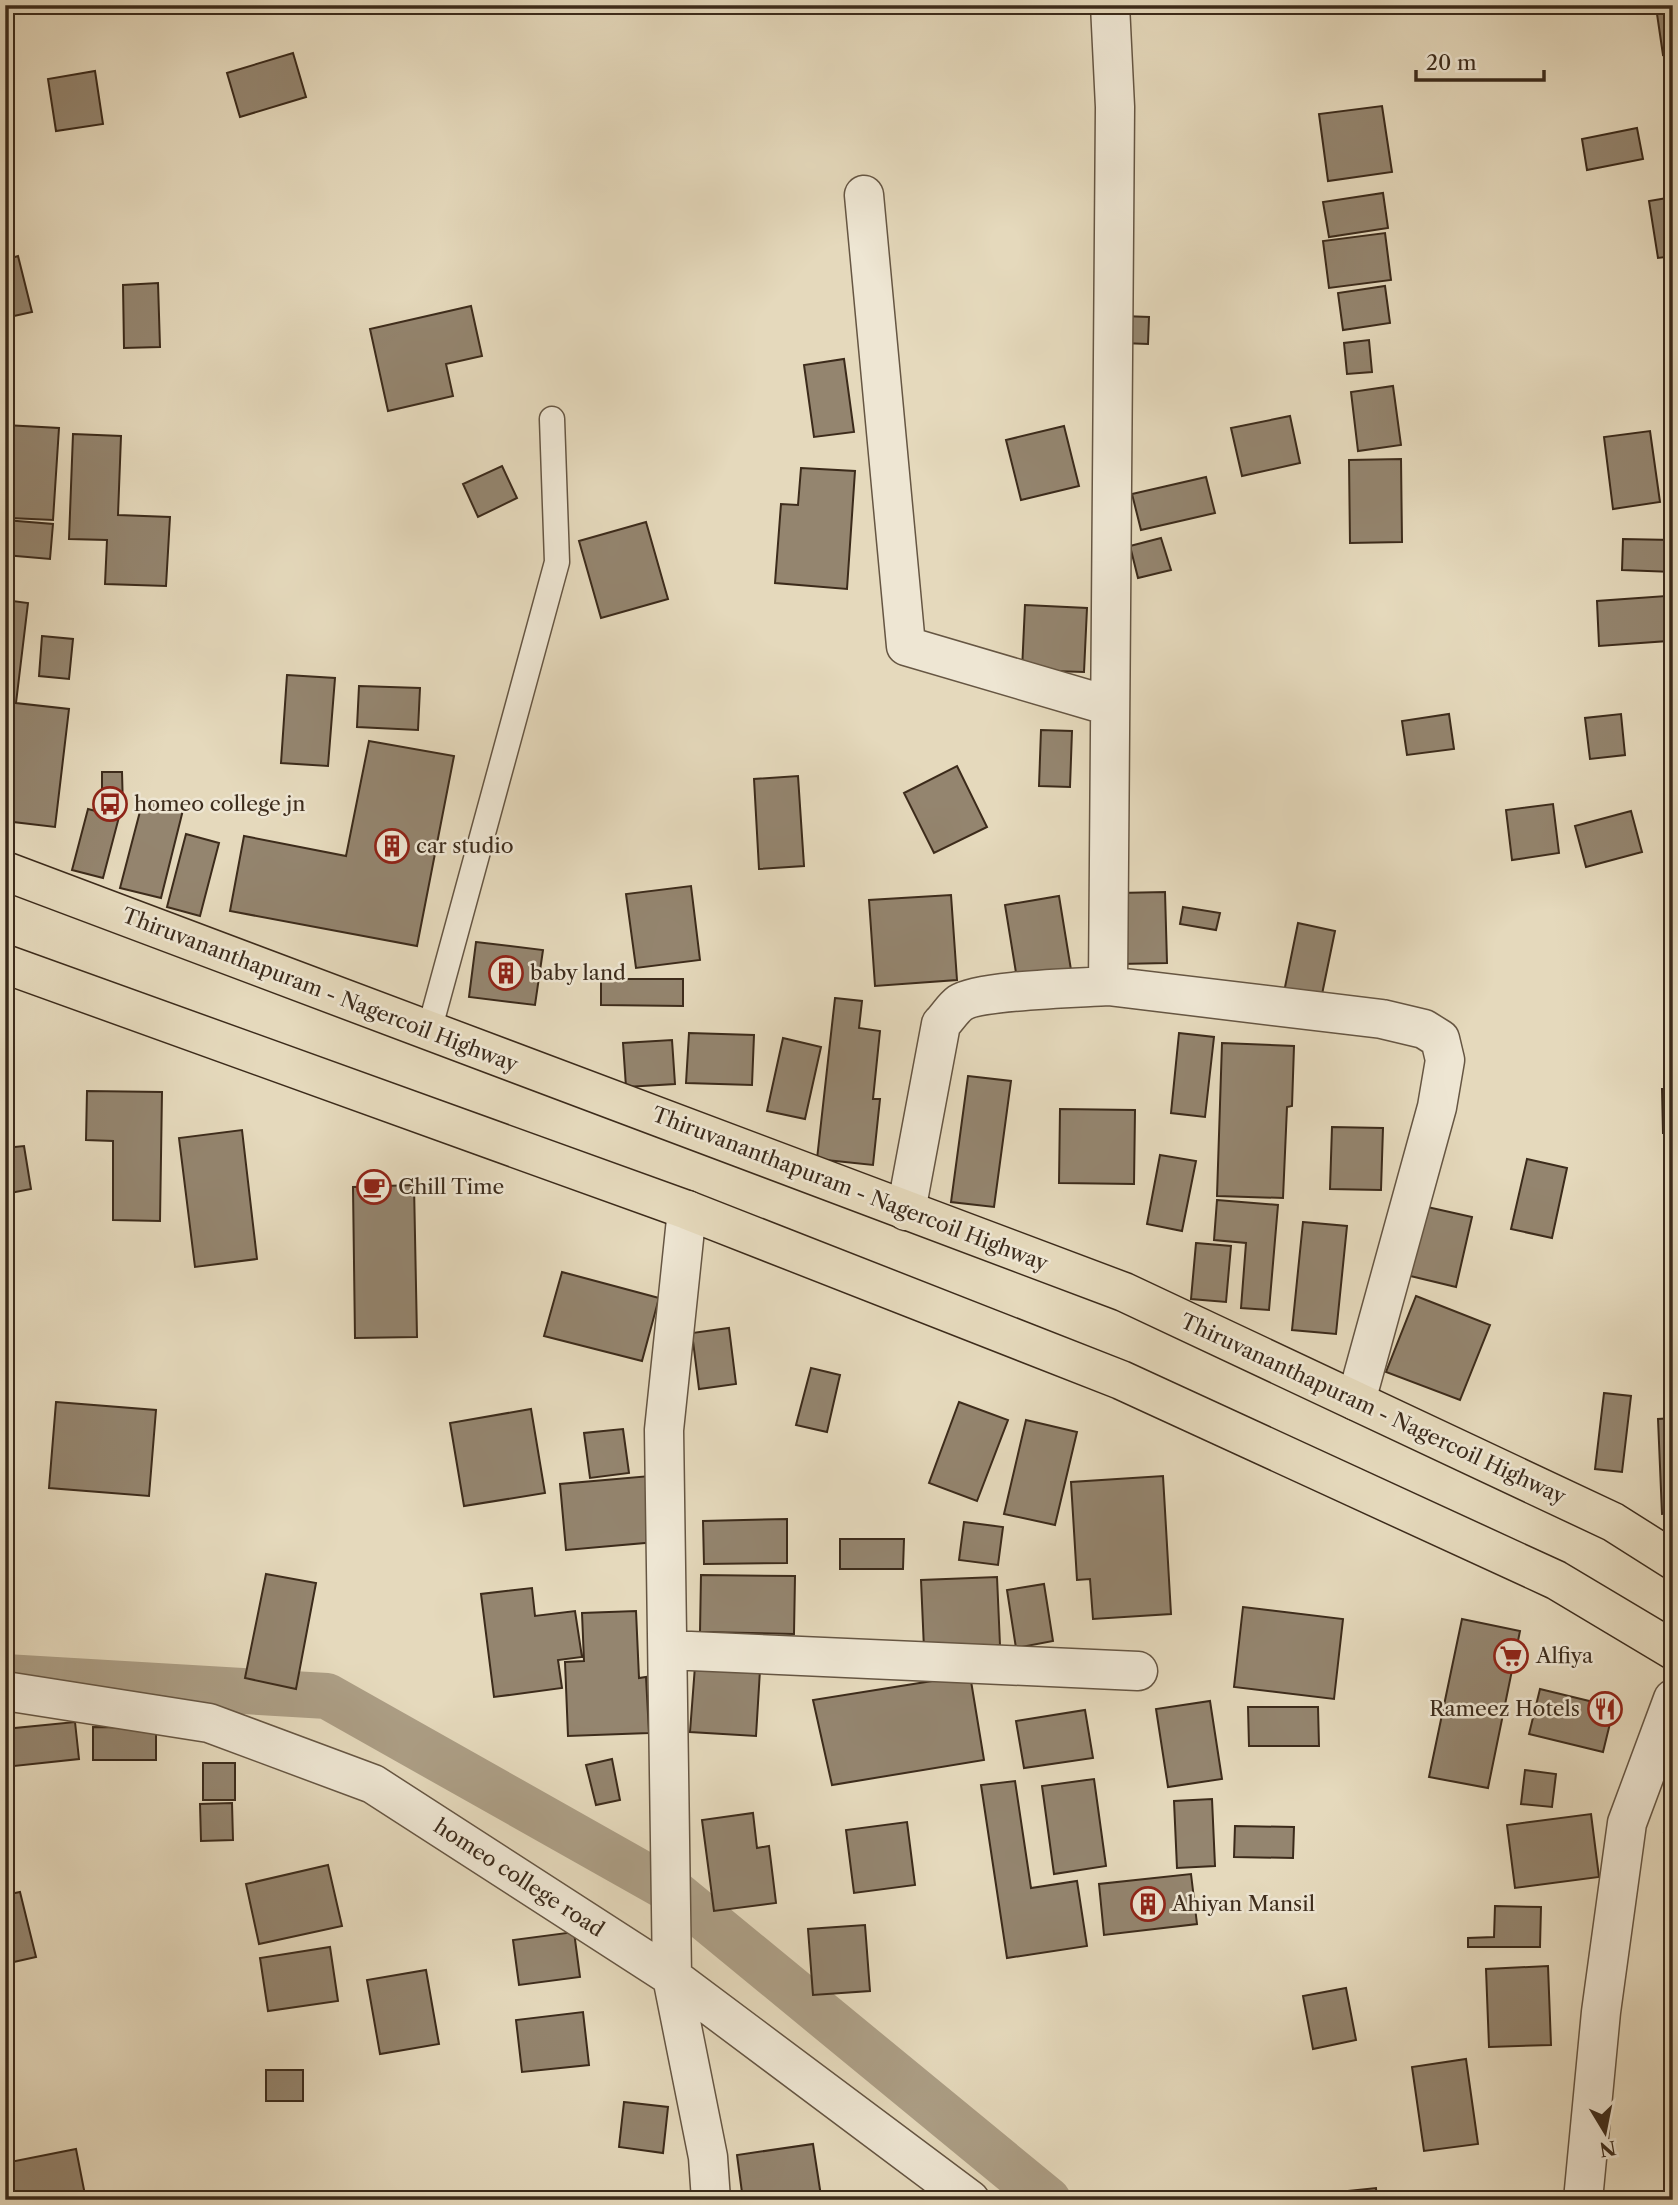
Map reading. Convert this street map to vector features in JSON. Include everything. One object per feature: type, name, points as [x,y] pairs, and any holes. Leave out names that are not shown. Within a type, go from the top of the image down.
[{"type":"main road","name":"Thiruvananthapuram - Nagercoil Highway","points":[[5,871],[1124,1292],[1614,1522],[1673,1560]]},
{"type":"main road","points":[[5,964],[687,1210],[1121,1380],[1556,1580],[1673,1650]]},
{"type":"street","points":[[1108,986],[1115,107],[1110,5]]},
{"type":"street","points":[[864,195],[906,646],[1110,706]]},
{"type":"street","points":[[906,1211],[941,1024],[960,1003],[978,997],[1017,992],[1108,986],[1382,1019],[1424,1028],[1440,1040],[1445,1060],[1437,1107],[1356,1401]]},
{"type":"street","points":[[687,1210],[664,1430],[672,1977],[708,2157],[711,2200]]},
{"type":"street","points":[[668,1650],[1138,1671]]},
{"type":"street","name":"homeo college road","points":[[5,1691],[209,1723],[373,1784],[672,1977],[970,2200]]},
{"type":"street","points":[[1583,2200],[1601,2012],[1627,1823],[1673,1699]]},
{"type":"lane","points":[[429,1031],[557,562],[552,419]]},
{"type":"building","points":[[1673,5],[1673,53],[1663,55],[1656,7]]},
{"type":"building","points":[[293,53],[306,97],[240,117],[227,73]]},
{"type":"building","points":[[95,71],[103,124],[56,131],[48,79]]},
{"type":"building","points":[[1382,106],[1392,172],[1328,181],[1319,114]]},
{"type":"building","points":[[1637,128],[1643,159],[1587,170],[1582,139]]},
{"type":"building","points":[[1383,193],[1388,228],[1329,237],[1323,202]]},
{"type":"building","points":[[1673,197],[1673,256],[1658,258],[1649,201]]},
{"type":"building","points":[[5,198],[12,234],[5,235]]},
{"type":"building","points":[[1385,233],[1391,280],[1329,288],[1323,241]]},
{"type":"building","points":[[18,256],[32,312],[5,318],[5,260]]},
{"type":"building","points":[[158,283],[160,347],[124,348],[123,285]]},
{"type":"building","points":[[1385,286],[1390,323],[1343,330],[1338,293]]},
{"type":"building","points":[[471,306],[482,356],[446,364],[453,396],[388,411],[370,329]]},
{"type":"building","points":[[1123,316],[1149,317],[1148,344],[1122,343]]},
{"type":"building","points":[[1369,340],[1372,372],[1347,374],[1344,343]]},
{"type":"building","points":[[844,359],[854,432],[814,437],[804,365]]},
{"type":"building","points":[[1393,386],[1401,445],[1358,451],[1351,392]]},
{"type":"building","points":[[1290,416],[1300,463],[1242,476],[1231,428]]},
{"type":"building","points":[[5,425],[59,428],[53,520],[10,518],[12,478],[5,477]]},
{"type":"building","points":[[1064,426],[1079,486],[1021,500],[1006,440]]},
{"type":"building","points":[[1650,431],[1660,502],[1613,509],[1604,437]]},
{"type":"building","points":[[73,434],[121,436],[118,515],[170,517],[166,586],[105,584],[107,540],[69,539]]},
{"type":"building","points":[[1401,459],[1402,542],[1350,543],[1349,460]]},
{"type":"building","points":[[502,466],[517,498],[478,517],[463,484]]},
{"type":"building","points":[[801,468],[855,471],[847,589],[775,583],[781,504],[798,505]]},
{"type":"building","points":[[1206,477],[1215,513],[1141,530],[1132,494]]},
{"type":"building","points":[[5,520],[53,524],[50,559],[5,555]]},
{"type":"building","points":[[646,522],[668,599],[601,618],[579,541]]},
{"type":"building","points":[[1161,538],[1171,570],[1138,578],[1130,546]]},
{"type":"building","points":[[1623,539],[1673,540],[1673,572],[1622,570]]},
{"type":"building","points":[[1666,596],[1668,641],[1599,646],[1597,601]]},
{"type":"building","points":[[5,600],[28,603],[16,703],[69,709],[55,827],[5,821]]},
{"type":"building","points":[[1025,605],[1087,608],[1084,672],[1022,670]]},
{"type":"building","points":[[42,636],[73,639],[69,679],[39,676]]},
{"type":"building","points":[[287,675],[335,678],[328,766],[281,763]]},
{"type":"building","points":[[359,686],[420,688],[418,730],[357,727]]},
{"type":"building","points":[[1449,714],[1454,749],[1407,755],[1402,721]]},
{"type":"building","points":[[1621,714],[1625,755],[1590,759],[1585,718]]},
{"type":"building","points":[[1041,730],[1072,731],[1070,787],[1039,786]]},
{"type":"building","name":"car studio","points":[[369,741],[454,756],[417,946],[230,911],[244,836],[346,856]]},
{"type":"building","points":[[957,766],[987,827],[934,853],[904,793]]},
{"type":"building","points":[[102,772],[122,772],[123,809],[102,810]]},
{"type":"building","points":[[798,776],[804,866],[759,869],[754,779]]},
{"type":"building","points":[[143,800],[183,810],[161,898],[120,888]]},
{"type":"building","points":[[1553,804],[1559,853],[1512,860],[1506,810]]},
{"type":"building","points":[[88,809],[119,817],[103,878],[72,870]]},
{"type":"building","points":[[1631,811],[1642,852],[1586,867],[1575,826]]},
{"type":"building","points":[[186,834],[219,843],[200,916],[167,907]]},
{"type":"building","points":[[691,886],[700,960],[636,968],[626,894]]},
{"type":"building","points":[[1165,892],[1167,963],[1120,964],[1118,893]]},
{"type":"building","points":[[951,895],[957,980],[875,986],[869,900]]},
{"type":"building","points":[[1059,896],[1072,976],[1018,985],[1005,905]]},
{"type":"building","points":[[1183,907],[1220,913],[1216,930],[1180,924]]},
{"type":"building","points":[[1298,923],[1335,931],[1320,1004],[1283,997]]},
{"type":"building","name":"baby land","points":[[476,942],[543,950],[535,1005],[469,997]]},
{"type":"building","points":[[601,979],[683,979],[683,1006],[601,1005]]},
{"type":"building","points":[[835,998],[862,1001],[859,1028],[880,1031],[873,1099],[880,1099],[873,1165],[817,1159]]},
{"type":"building","points":[[689,1033],[754,1035],[752,1085],[686,1083]]},
{"type":"building","points":[[1179,1033],[1214,1037],[1205,1117],[1171,1113]]},
{"type":"building","points":[[783,1038],[821,1047],[805,1119],[767,1111]]},
{"type":"building","points":[[672,1040],[675,1084],[626,1087],[623,1043]]},
{"type":"building","points":[[1222,1043],[1294,1046],[1292,1106],[1287,1107],[1283,1198],[1217,1196]]},
{"type":"building","points":[[968,1076],[1011,1081],[994,1207],[951,1202]]},
{"type":"building","points":[[1662,1089],[1673,1089],[1673,1133],[1663,1133]]},
{"type":"building","points":[[87,1091],[162,1092],[160,1221],[113,1220],[113,1141],[86,1140]]},
{"type":"building","points":[[1060,1109],[1135,1110],[1134,1184],[1059,1183]]},
{"type":"building","points":[[1332,1127],[1383,1128],[1381,1190],[1330,1189]]},
{"type":"building","points":[[242,1130],[257,1259],[195,1267],[179,1138]]},
{"type":"building","points":[[24,1146],[31,1189],[5,1194],[5,1148]]},
{"type":"building","points":[[1160,1155],[1196,1161],[1182,1231],[1147,1224]]},
{"type":"building","points":[[1527,1159],[1567,1168],[1552,1238],[1511,1229]]},
{"type":"building","points":[[414,1185],[417,1337],[355,1338],[353,1187]]},
{"type":"building","points":[[1217,1200],[1278,1205],[1269,1310],[1241,1308],[1246,1243],[1214,1240]]},
{"type":"building","points":[[1414,1204],[1472,1217],[1456,1287],[1398,1273]]},
{"type":"building","points":[[1303,1222],[1347,1226],[1336,1334],[1292,1330]]},
{"type":"building","points":[[1196,1243],[1231,1246],[1226,1302],[1191,1299]]},
{"type":"building","points":[[562,1272],[659,1298],[642,1361],[544,1336]]},
{"type":"building","points":[[1416,1296],[1490,1325],[1460,1400],[1386,1372]]},
{"type":"building","points":[[729,1328],[736,1384],[699,1389],[692,1333]]},
{"type":"building","points":[[811,1368],[840,1375],[827,1432],[796,1425]]},
{"type":"building","points":[[1604,1393],[1631,1396],[1622,1472],[1595,1469]]},
{"type":"building","points":[[56,1402],[156,1410],[149,1496],[49,1488]]},
{"type":"building","points":[[959,1402],[1008,1420],[977,1501],[929,1483]]},
{"type":"building","points":[[531,1409],[545,1493],[464,1506],[450,1423]]},
{"type":"building","points":[[1673,1418],[1673,1513],[1662,1514],[1658,1419]]},
{"type":"building","points":[[1026,1420],[1077,1432],[1055,1525],[1004,1514]]},
{"type":"building","points":[[623,1429],[629,1473],[590,1478],[584,1433]]},
{"type":"building","points":[[650,1476],[656,1542],[566,1550],[560,1484]]},
{"type":"building","points":[[1163,1476],[1171,1614],[1093,1619],[1090,1579],[1077,1580],[1071,1482]]},
{"type":"building","points":[[787,1519],[787,1563],[704,1564],[703,1521]]},
{"type":"building","points":[[964,1522],[1003,1527],[998,1565],[959,1560]]},
{"type":"building","points":[[840,1539],[904,1539],[903,1569],[840,1569]]},
{"type":"building","points":[[266,1574],[316,1583],[296,1689],[245,1678]]},
{"type":"building","points":[[701,1575],[795,1576],[794,1634],[700,1632]]},
{"type":"building","points":[[997,1577],[1000,1645],[924,1649],[921,1580]]},
{"type":"building","points":[[1044,1584],[1053,1641],[1016,1648],[1007,1590]]},
{"type":"building","points":[[532,1588],[535,1616],[575,1611],[582,1657],[558,1660],[562,1688],[494,1697],[481,1594]]},
{"type":"building","points":[[1243,1607],[1343,1619],[1334,1699],[1234,1687]]},
{"type":"building","points":[[636,1611],[639,1678],[646,1677],[649,1733],[568,1736],[565,1662],[584,1661],[582,1613]]},
{"type":"building","points":[[1462,1619],[1520,1631],[1488,1788],[1429,1777]]},
{"type":"building","points":[[695,1666],[760,1670],[756,1736],[690,1732]]},
{"type":"building","points":[[970,1675],[984,1760],[832,1785],[813,1700]]},
{"type":"building","points":[[1540,1689],[1614,1707],[1603,1752],[1529,1734]]},
{"type":"building","points":[[1210,1701],[1222,1779],[1168,1787],[1156,1709]]},
{"type":"building","points":[[1248,1707],[1318,1707],[1319,1746],[1249,1746]]},
{"type":"building","points":[[1085,1710],[1093,1758],[1024,1768],[1016,1721]]},
{"type":"building","points":[[75,1722],[79,1759],[5,1767],[5,1729]]},
{"type":"building","points":[[93,1727],[156,1728],[156,1760],[93,1760]]},
{"type":"building","points":[[1673,1749],[1673,1833],[1664,1832]]},
{"type":"building","points":[[612,1759],[620,1800],[596,1805],[586,1765]]},
{"type":"building","points":[[203,1763],[235,1763],[235,1800],[203,1800]]},
{"type":"building","points":[[1525,1770],[1556,1774],[1552,1807],[1521,1804]]},
{"type":"building","points":[[1094,1779],[1106,1866],[1054,1874],[1042,1786]]},
{"type":"building","points":[[1015,1781],[1031,1888],[1077,1881],[1087,1946],[1007,1958],[981,1785]]},
{"type":"building","points":[[1212,1799],[1215,1866],[1177,1868],[1174,1801]]},
{"type":"building","points":[[232,1803],[233,1840],[201,1841],[200,1804]]},
{"type":"building","points":[[753,1813],[757,1848],[769,1846],[776,1903],[714,1911],[702,1820]]},
{"type":"building","points":[[1591,1814],[1599,1877],[1515,1888],[1507,1825]]},
{"type":"building","points":[[907,1822],[915,1885],[854,1893],[846,1830]]},
{"type":"building","points":[[1235,1826],[1294,1827],[1293,1858],[1234,1857]]},
{"type":"building","points":[[328,1865],[342,1926],[259,1944],[246,1884]]},
{"type":"building","name":"Ahiyan Mansil","points":[[1191,1874],[1197,1924],[1104,1935],[1099,1884]]},
{"type":"building","points":[[20,1892],[36,1957],[5,1964],[5,1895]]},
{"type":"building","points":[[1495,1906],[1541,1907],[1540,1947],[1468,1947],[1468,1938],[1494,1937]]},
{"type":"building","points":[[865,1925],[870,1991],[813,1995],[808,1929]]},
{"type":"building","points":[[574,1932],[580,1977],[519,1985],[513,1940]]},
{"type":"building","points":[[330,1947],[338,2001],[268,2011],[260,1958]]},
{"type":"building","points":[[1548,1966],[1551,2045],[1489,2047],[1486,1969]]},
{"type":"building","points":[[426,1970],[439,2044],[380,2054],[367,1980]]},
{"type":"building","points":[[1346,1988],[1356,2040],[1313,2049],[1303,1996]]},
{"type":"building","points":[[583,2012],[589,2065],[522,2072],[516,2020]]},
{"type":"building","points":[[1466,2059],[1478,2144],[1424,2151],[1412,2067]]},
{"type":"building","points":[[266,2070],[303,2070],[303,2101],[266,2101]]},
{"type":"building","points":[[624,2102],[668,2107],[663,2153],[619,2147]]},
{"type":"building","points":[[813,2144],[821,2196],[793,2200],[743,2200],[737,2155]]},
{"type":"building","points":[[76,2149],[86,2200],[5,2200],[5,2163]]},
{"type":"building","points":[[1376,2188],[1377,2200],[1340,2200],[1339,2192]]},
{"type":"waterway","points":[[5,1677],[327,1696],[671,1890],[1048,2200]]},
{"type":"place","name":"homeo college jn","points":[[110,804]]},
{"type":"place","name":"car studio","points":[[392,846]]},
{"type":"place","name":"baby land","points":[[506,973]]},
{"type":"place","name":"Chill Time","points":[[374,1187]]},
{"type":"place","name":"Alfiya","points":[[1511,1656]]},
{"type":"place","name":"Rameez Hotels","points":[[1605,1709]]},
{"type":"place","name":"Ahiyan Mansil","points":[[1148,1904]]}]
